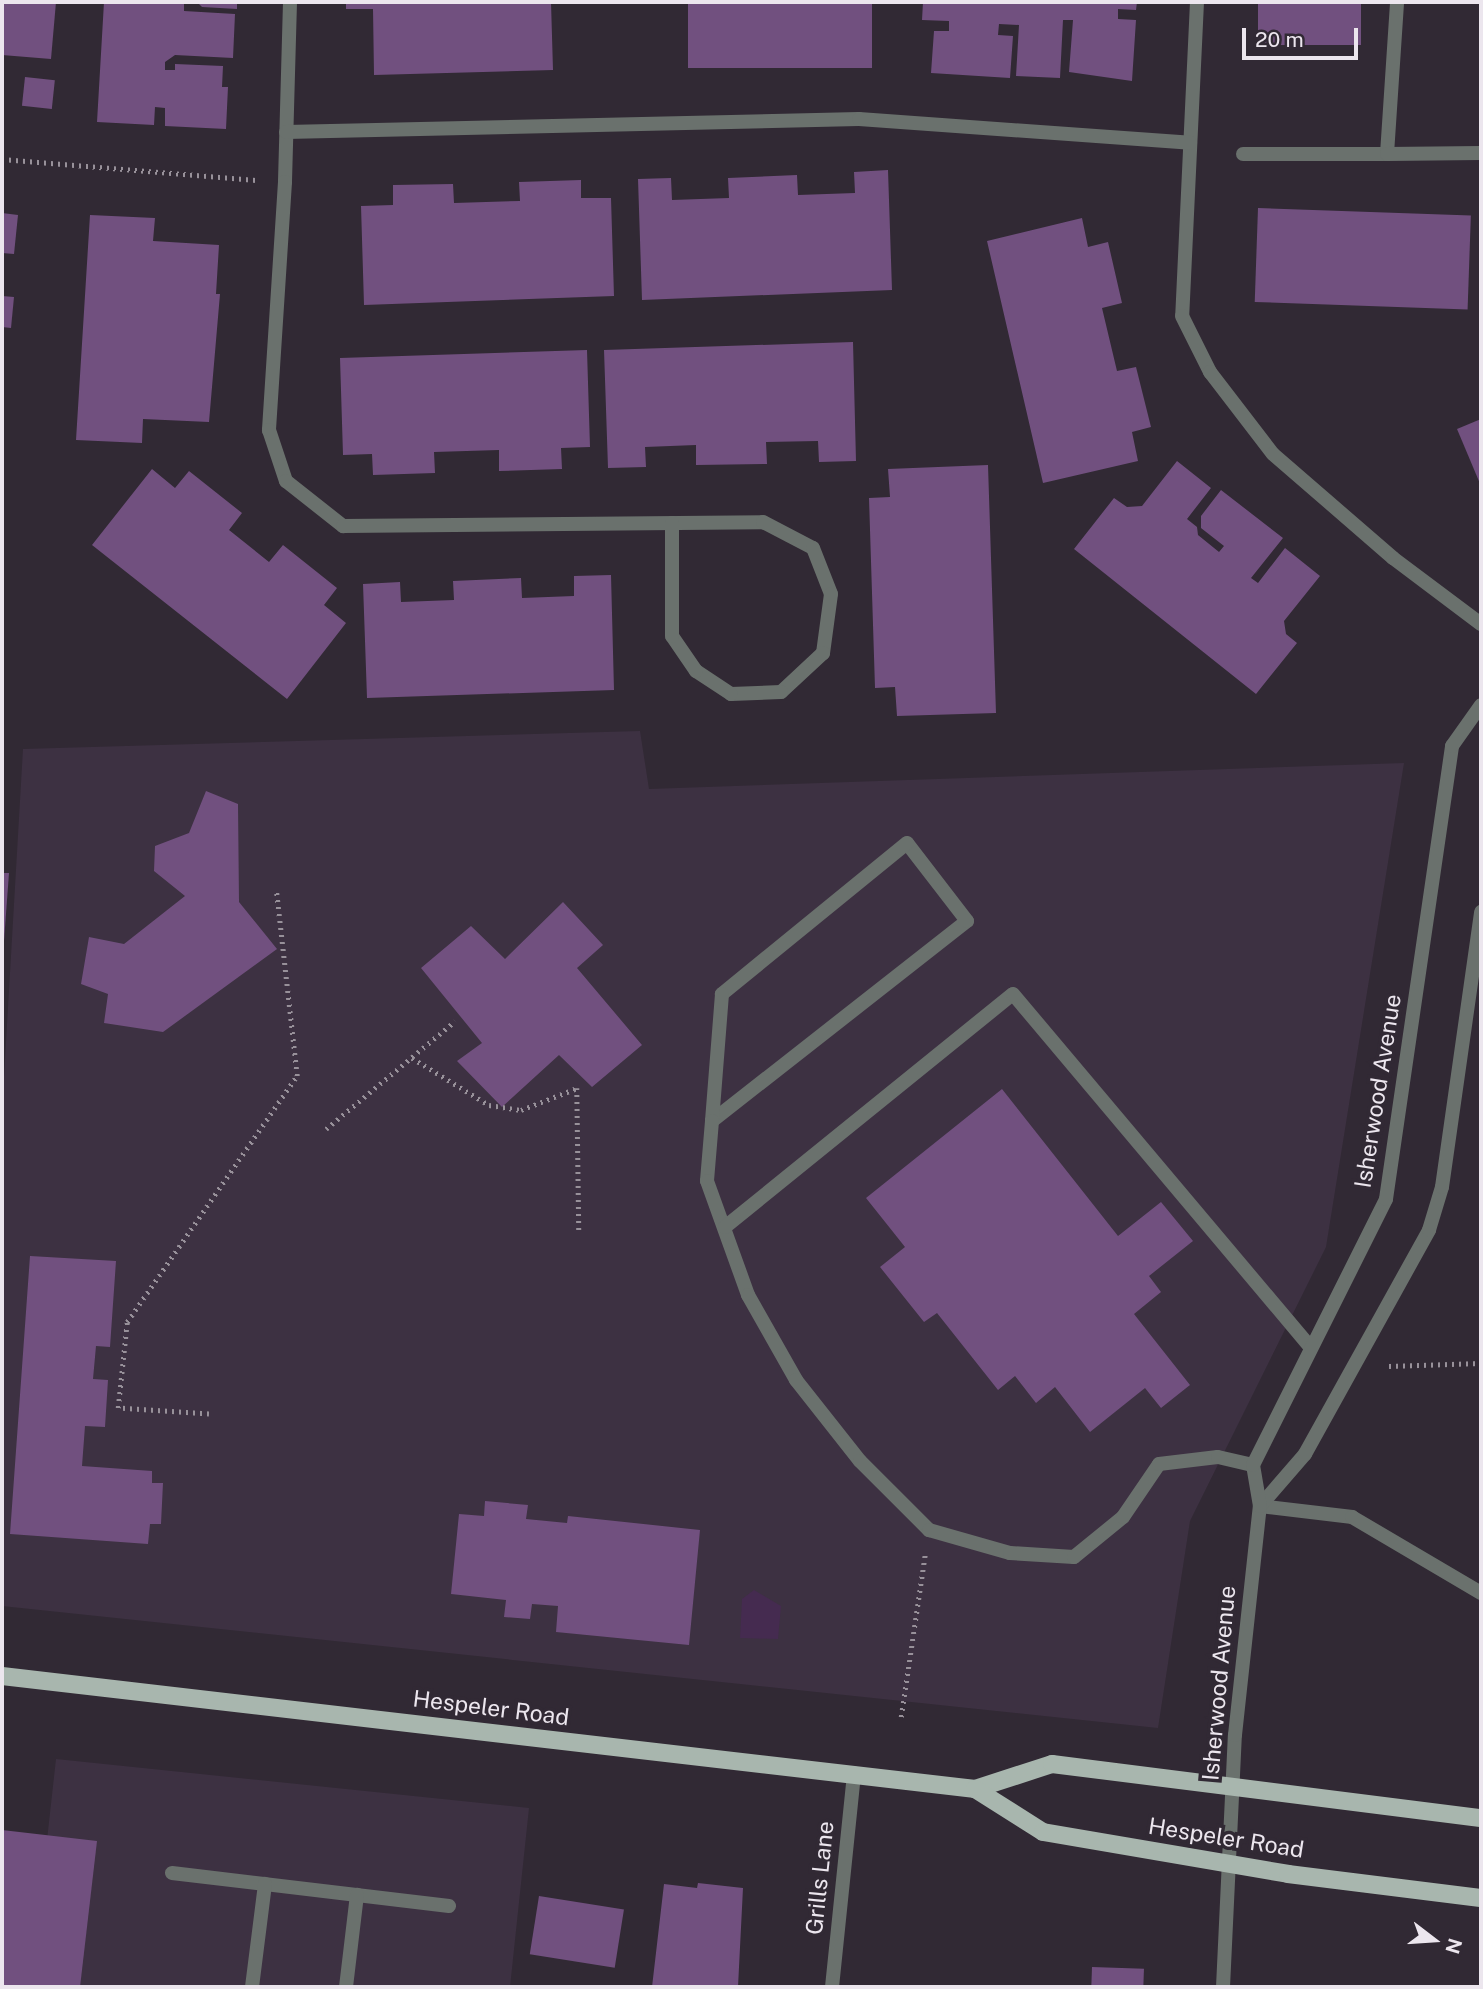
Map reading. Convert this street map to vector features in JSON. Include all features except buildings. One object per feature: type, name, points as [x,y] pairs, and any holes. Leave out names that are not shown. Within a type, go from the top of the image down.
[{"type":"main road","name":"Hespeler Road","points":[[2,1676],[975,1788],[1052,1764],[1481,1818]]},
{"type":"main road","name":"Hespeler Road","points":[[975,1788],[1044,1832],[1228,1864],[1481,1898]]},
{"type":"street","points":[[290,2],[285,182],[269,430],[286,481],[342,526],[763,522],[813,548],[831,594],[823,653],[781,692],[731,694],[696,671],[672,636],[672,523]]},
{"type":"street","points":[[1197,2],[1182,316],[1210,372],[1273,454],[1393,558],[1481,624]]},
{"type":"street","points":[[1387,155],[1397,2]]},
{"type":"street","points":[[286,132],[859,119],[1190,144]]},
{"type":"street","points":[[1243,154],[1481,153]]},
{"type":"street","name":"Isherwood Avenue","points":[[1223,1987],[1232,1787],[1260,1506],[1253,1465],[1386,1199],[1452,746],[1481,705]]},
{"type":"street","points":[[712,1121],[967,921],[906,843],[722,994],[707,1181],[748,1296],[796,1380],[860,1461],[929,1530],[1010,1553],[1074,1557],[1122,1517],[1159,1464],[1218,1457],[1253,1465]]},
{"type":"street","points":[[1260,1506],[1306,1454],[1429,1230],[1443,1187],[1481,912]]},
{"type":"street","points":[[724,1227],[1013,994],[1310,1347]]},
{"type":"street","points":[[1260,1506],[1352,1517],[1481,1593]]},
{"type":"street","name":"Grills Lane","points":[[832,1987],[854,1773]]},
{"type":"street","points":[[172,1872],[449,1906]]},
{"type":"street","points":[[252,1987],[265,1884]]},
{"type":"street","points":[[346,1987],[357,1895]]},
{"type":"path","points":[[2,159],[285,182]]},
{"type":"path","points":[[208,1414],[118,1408],[127,1322],[297,1076],[276,890]]},
{"type":"path","points":[[326,1129],[455,1021]]},
{"type":"path","points":[[412,1058],[489,1105],[521,1110],[577,1088],[579,1231]]},
{"type":"path","points":[[1389,1366],[1481,1363]]},
{"type":"path","points":[[901,1717],[929,1530]]},
{"type":"shaded area","points":[[640,731],[649,789],[1404,763],[1326,1247],[1190,1521],[1158,1728],[2,1606],[2,1111],[23,749]]},
{"type":"shaded area","points":[[754,1590],[781,1606],[778,1639],[740,1638],[742,1599]]},
{"type":"shaded area","points":[[56,1759],[529,1808],[510,1987],[2,1987],[2,1909],[39,1912]]}]
